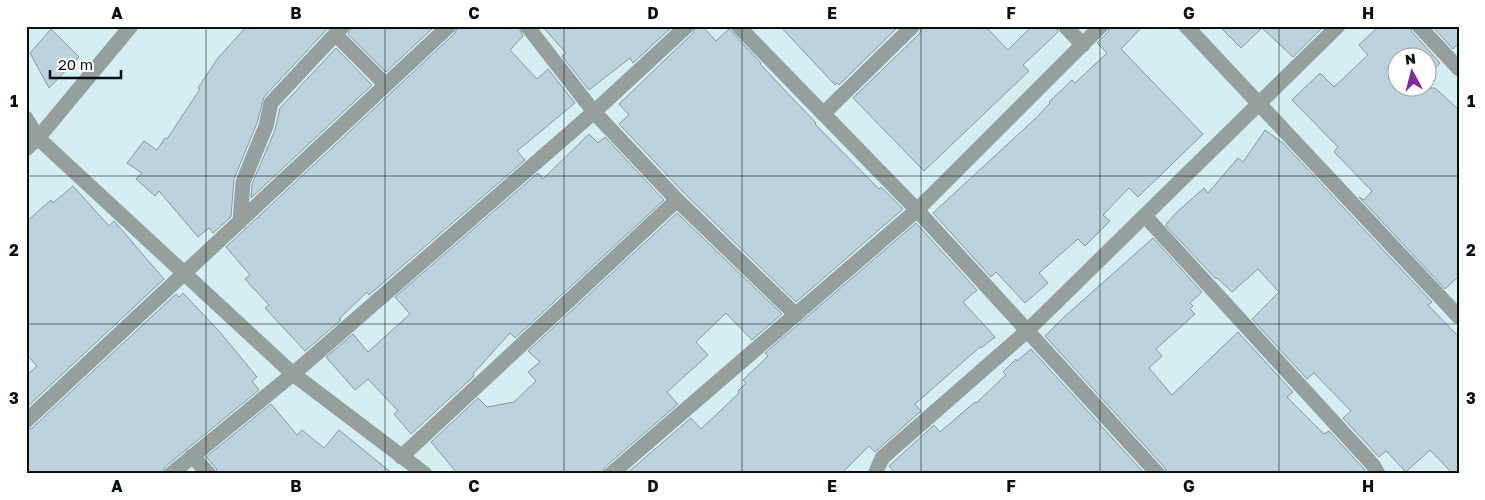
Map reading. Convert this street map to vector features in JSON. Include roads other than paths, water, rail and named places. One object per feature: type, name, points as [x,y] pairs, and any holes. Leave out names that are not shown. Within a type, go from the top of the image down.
[{"type":"street","points":[[26,149],[38,138],[131,26]]},
{"type":"street","points":[[26,420],[449,26]]},
{"type":"street","points":[[527,26],[594,112],[677,200],[796,315]]},
{"type":"street","points":[[171,474],[293,374],[594,112],[687,26]]},
{"type":"street","points":[[738,26],[917,210],[1158,474]]},
{"type":"street","points":[[824,114],[913,26]]},
{"type":"street","points":[[1065,26],[1083,45]]},
{"type":"street","points":[[611,474],[917,210],[1100,26]]},
{"type":"street","points":[[1186,26],[1459,318]]},
{"type":"street","points":[[875,474],[882,458],[1027,331],[1338,26]]},
{"type":"street","points":[[1419,26],[1459,69]]},
{"type":"street","points":[[240,222],[243,182],[266,126],[270,103],[339,30],[386,85]]},
{"type":"street","points":[[26,118],[38,138],[293,374],[425,474]]},
{"type":"street","points":[[401,457],[677,200]]},
{"type":"street","points":[[1145,216],[1366,457],[1378,474]]},
{"type":"street","points":[[192,456],[209,474]]}]
